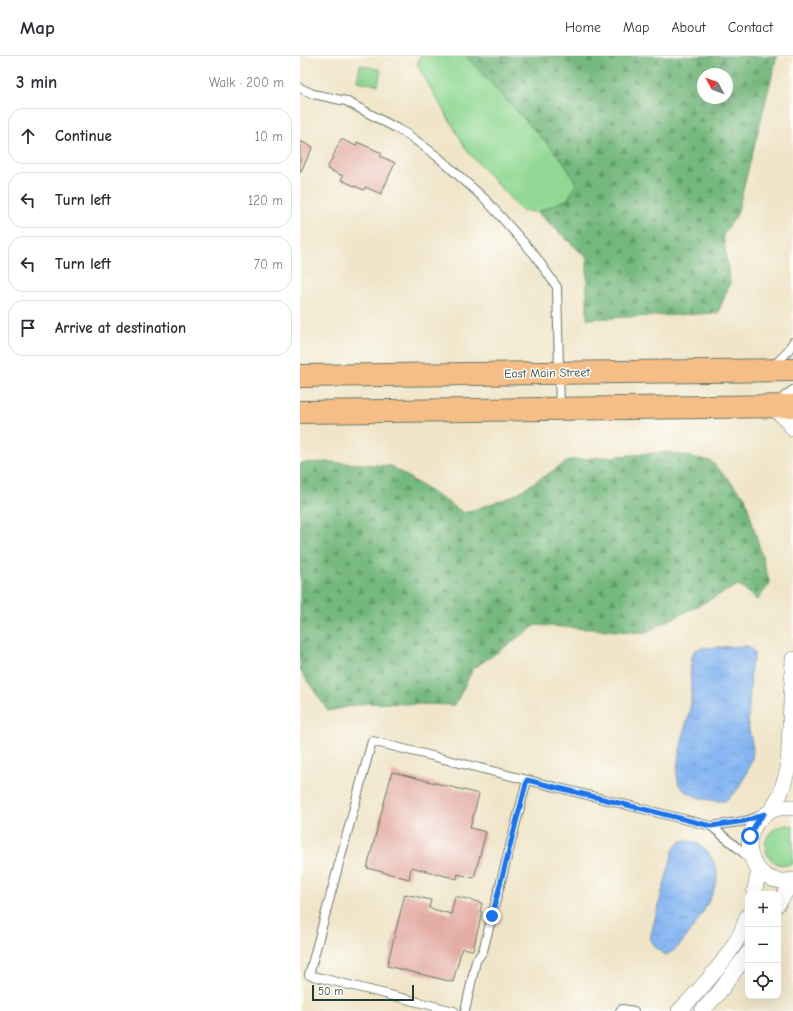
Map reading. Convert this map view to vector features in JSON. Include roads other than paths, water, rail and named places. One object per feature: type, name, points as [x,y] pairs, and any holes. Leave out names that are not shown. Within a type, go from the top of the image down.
[{"type":"highway","name":"East Main Street","points":[[300,376],[793,370]]},
{"type":"highway","points":[[300,412],[793,406]]},
{"type":"street","points":[[771,406],[789,422],[793,428]]},
{"type":"street","points":[[768,812],[781,792],[788,769],[793,659]]},
{"type":"street","points":[[793,808],[780,808],[768,812],[757,820],[752,828],[748,845],[750,854],[756,866],[765,875],[782,881],[793,880]]},
{"type":"street","points":[[754,891],[756,866]]},
{"type":"street","points":[[781,899],[787,890],[793,885]]},
{"type":"street","points":[[679,1011],[697,993],[717,968],[738,938],[745,922]]},
{"type":"street","points":[[702,1011],[717,995],[745,957]]},
{"type":"lane","points":[[300,88],[313,94],[346,101],[407,134],[438,157],[486,200],[534,254],[557,287],[560,409]]},
{"type":"lane","points":[[765,370],[782,359],[790,350],[793,342]]},
{"type":"lane","points":[[771,406],[793,390]]},
{"type":"lane","points":[[454,1011],[309,975],[372,741],[711,826],[745,821],[768,812]]},
{"type":"lane","points":[[465,1011],[476,961],[483,951],[527,780]]},
{"type":"lane","points":[[711,826],[738,848],[756,866]]},
{"type":"lane","points":[[620,1011],[622,1009],[634,1011]]},
{"type":"water","points":[[748,646],[754,652],[754,659],[751,666],[748,725],[753,749],[752,759],[737,790],[725,801],[710,800],[695,796],[680,786],[677,770],[681,746],[690,711],[691,670],[694,651],[701,648]]},
{"type":"water","points":[[682,841],[694,842],[700,845],[710,856],[716,870],[716,884],[701,916],[687,937],[673,951],[666,955],[656,948],[650,938],[674,848]]}]
